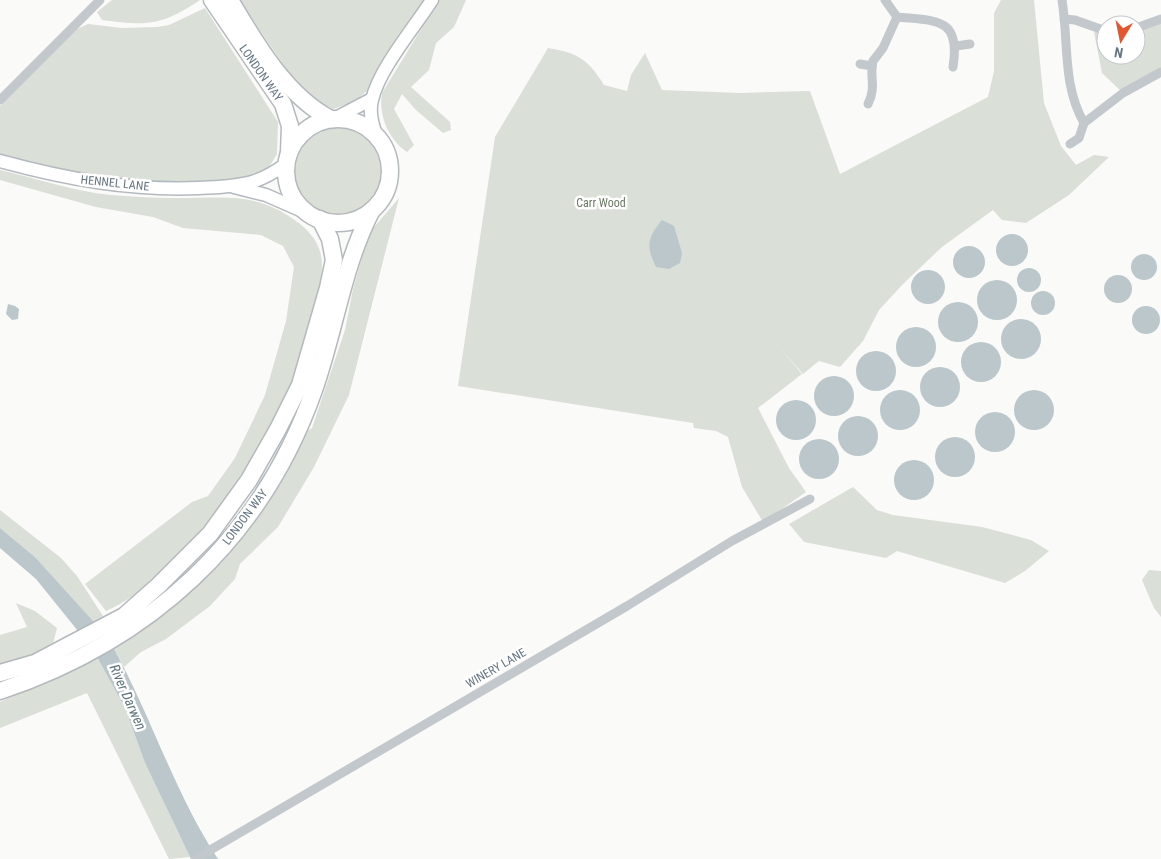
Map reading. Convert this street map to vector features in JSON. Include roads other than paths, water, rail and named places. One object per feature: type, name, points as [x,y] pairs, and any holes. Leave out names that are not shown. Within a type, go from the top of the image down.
[{"type":"highway","name":"LONDON WAY","points":[[212,0],[282,104],[290,126],[287,158]]},
{"type":"highway","name":"LONDON WAY","points":[[230,0],[284,78],[312,108],[333,119]]},
{"type":"highway","points":[[333,119],[349,120],[364,125],[376,135],[384,146],[390,173],[384,193],[372,210],[360,218],[347,222],[334,222],[314,216],[297,203],[290,191],[286,178],[287,158],[304,131],[317,123],[333,119]]},
{"type":"highway","name":"LONDON WAY","points":[[0,691],[171,600],[212,559],[259,502],[298,432],[332,335],[355,248],[372,210]]},
{"type":"highway","name":"LONDON WAY","points":[[127,622],[159,585],[210,534],[249,480],[300,385],[328,288],[334,260],[330,239],[314,216]]},
{"type":"highway","name":"LONDON WAY","points":[[0,673],[38,670]]},
{"type":"main road","points":[[376,135],[372,121],[372,99],[390,63],[432,0]]},
{"type":"main road","points":[[333,119],[372,99]]},
{"type":"main road","name":"HENNEL LANE","points":[[0,161],[80,180],[124,186],[183,189],[232,187],[270,176],[287,158]]},
{"type":"main road","name":"HENNEL LANE","points":[[232,187],[266,195],[314,216]]},
{"type":"street","points":[[0,100],[100,0]]},
{"type":"street","points":[[885,0],[897,17],[941,23],[946,27],[956,46],[953,67]]},
{"type":"street","points":[[1062,0],[1069,86],[1074,105],[1084,123]]},
{"type":"street","points":[[868,104],[874,82],[872,66],[883,48],[897,17]]},
{"type":"street","points":[[1064,19],[1075,20],[1096,27]]},
{"type":"street","points":[[1146,24],[1161,19]]},
{"type":"street","points":[[956,46],[970,44]]},
{"type":"street","points":[[860,64],[872,66]]},
{"type":"street","points":[[1070,144],[1079,138],[1084,123],[1123,93],[1161,72]]},
{"type":"street","name":"WINERY LANE","points":[[195,859],[210,852],[268,814],[627,606],[732,541],[810,499]]},
{"type":"water","points":[[662,220],[674,226],[682,253],[680,263],[669,269],[656,267],[650,248],[653,232]]},
{"type":"water","points":[[1012,234],[1018,235],[1023,239],[1027,244],[1027,256],[1023,261],[1018,265],[1012,266],[1006,265],[1001,261],[997,256],[996,250],[997,244],[1001,239],[1006,235]]},
{"type":"water","points":[[969,246],[981,250],[985,262],[981,274],[969,278],[957,274],[953,262],[957,250]]},
{"type":"water","points":[[1144,254],[1153,258],[1157,267],[1153,276],[1144,280],[1135,276],[1131,267],[1135,258]]},
{"type":"water","points":[[1029,268],[1038,271],[1041,280],[1038,289],[1029,292],[1020,289],[1017,280],[1020,271]]},
{"type":"water","points":[[928,270],[935,271],[940,275],[944,280],[944,294],[940,299],[935,303],[928,304],[921,303],[916,299],[912,294],[911,287],[912,280],[916,275],[921,271]]},
{"type":"water","points":[[1118,275],[1128,279],[1132,289],[1128,299],[1118,303],[1108,299],[1104,289],[1108,279]]},
{"type":"water","points":[[1001,280],[1008,283],[1014,289],[1017,300],[1016,308],[1008,317],[1001,320],[993,320],[986,317],[978,308],[977,296],[980,289],[989,281]]},
{"type":"water","points":[[1043,291],[1052,294],[1055,303],[1052,312],[1043,315],[1034,312],[1031,303],[1034,294]]},
{"type":"water","points":[[962,302],[969,305],[975,311],[978,322],[977,330],[969,339],[962,342],[954,342],[947,339],[939,330],[938,318],[941,311],[950,303]]},
{"type":"water","points":[[8,304],[19,309],[18,319],[12,320],[6,314]]},
{"type":"water","points":[[1146,306],[1156,310],[1160,320],[1156,330],[1146,334],[1136,330],[1132,320],[1136,310]]},
{"type":"water","points":[[1025,319],[1032,322],[1038,328],[1041,339],[1040,347],[1032,356],[1025,359],[1017,359],[1010,356],[1002,347],[1001,335],[1004,328],[1013,320]]},
{"type":"water","points":[[920,327],[927,330],[933,336],[936,347],[935,355],[927,364],[920,367],[912,367],[905,364],[897,355],[896,343],[899,336],[908,328]]},
{"type":"water","points":[[985,342],[992,345],[998,351],[1001,362],[1000,370],[992,379],[985,382],[977,382],[970,379],[962,370],[961,358],[964,351],[973,343]]},
{"type":"water","points":[[880,351],[887,354],[893,360],[896,371],[895,379],[887,388],[880,391],[872,391],[865,388],[857,379],[856,367],[859,360],[868,352]]},
{"type":"water","points":[[944,367],[951,370],[957,376],[960,387],[959,395],[951,404],[944,407],[936,407],[929,404],[921,395],[920,383],[923,376],[932,368]]},
{"type":"water","points":[[838,376],[845,379],[851,385],[854,396],[853,404],[845,413],[838,416],[830,416],[823,413],[815,404],[814,392],[817,385],[826,377]]},
{"type":"water","points":[[904,390],[911,393],[917,399],[920,410],[919,418],[911,427],[904,430],[896,430],[889,427],[881,418],[880,406],[883,399],[892,391]]},
{"type":"water","points":[[1038,390],[1045,393],[1051,399],[1054,410],[1053,418],[1045,427],[1038,430],[1030,430],[1023,427],[1015,418],[1014,406],[1017,399],[1026,391]]},
{"type":"water","points":[[800,400],[807,403],[813,409],[816,420],[815,428],[807,437],[800,440],[792,440],[785,437],[777,428],[776,416],[779,409],[788,401]]},
{"type":"water","points":[[999,412],[1006,415],[1012,421],[1015,432],[1014,440],[1006,449],[999,452],[991,452],[984,449],[976,440],[975,428],[978,421],[987,413]]},
{"type":"water","points":[[862,416],[869,419],[875,425],[878,436],[877,444],[869,453],[862,456],[854,456],[847,453],[839,444],[838,432],[841,425],[850,417]]},
{"type":"water","points":[[959,437],[966,440],[972,446],[975,457],[974,465],[966,474],[959,477],[951,477],[944,474],[936,465],[935,453],[938,446],[947,438]]},
{"type":"water","points":[[823,439],[830,442],[836,448],[839,459],[838,467],[830,476],[823,479],[815,479],[808,476],[800,467],[799,455],[802,448],[811,440]]},
{"type":"water","points":[[918,460],[925,463],[931,469],[934,480],[933,488],[925,497],[918,500],[910,500],[903,497],[895,488],[894,476],[897,469],[906,461]]},
{"type":"water","points":[[0,528],[35,557],[94,622],[78,631],[36,579],[0,548]]},
{"type":"water","name":"River Darwen","points":[[113,647],[127,673],[176,782],[218,859],[191,859],[145,763],[125,708],[97,657]]},
{"type":"park label","name":"Carr Wood","points":[[601,203]]}]
